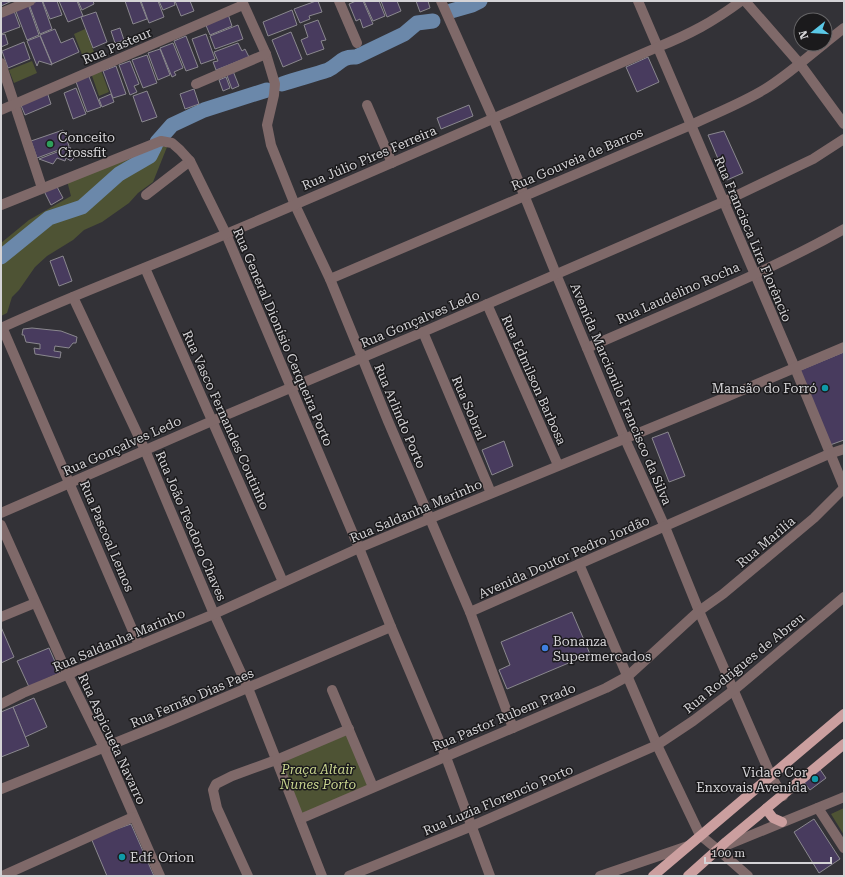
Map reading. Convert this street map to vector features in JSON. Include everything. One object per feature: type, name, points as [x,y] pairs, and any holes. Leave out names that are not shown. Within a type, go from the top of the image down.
[{"type":"main road","points":[[652,876],[844,714]]},
{"type":"main road","points":[[688,876],[718,849],[844,744]]},
{"type":"main road","points":[[766,809],[773,818],[782,822]]},
{"type":"street","points":[[1,13],[30,1]]},
{"type":"street","points":[[339,1],[357,43]]},
{"type":"street","name":"Avenida Marcionilo Francisco da Silva","points":[[441,1],[493,118],[625,439],[665,527],[699,611],[771,776],[783,796]]},
{"type":"street","name":"Rua Francisca Lira Florêncio","points":[[638,1],[795,368],[844,488]]},
{"type":"street","name":"Rua Júlio Pires Ferreira","points":[[1,327],[226,234],[686,35],[708,24],[741,1]]},
{"type":"street","points":[[745,1],[800,64],[844,124]]},
{"type":"street","name":"Rua Arlindo Porto","points":[[242,3],[266,54],[275,84],[267,125],[268,134],[295,204],[330,279],[429,519],[470,612],[513,728]]},
{"type":"street","name":"Rua Pasteur","points":[[1,110],[242,3]]},
{"type":"street","name":"Rua Gouveia de Barros","points":[[833,37],[844,28]]},
{"type":"street","name":"Rua Gouveia de Barros","points":[[330,279],[691,125],[746,100],[766,88],[814,52]]},
{"type":"street","points":[[196,84],[266,54]]},
{"type":"street","points":[[1,63],[42,188],[1,205]]},
{"type":"street","points":[[367,105],[392,163]]},
{"type":"street","name":"Rua Gonçalves Ledo","points":[[1,513],[723,202],[813,159],[844,139]]},
{"type":"street","name":"Rua General Dionísio Cerqueira Porto","points":[[42,188],[161,141],[172,143],[190,161],[226,234],[359,548],[446,756],[490,876]]},
{"type":"street","points":[[146,195],[190,161]]},
{"type":"street","name":"Rua Laudelino Rocha","points":[[587,348],[754,274],[820,243],[844,229]]},
{"type":"street","name":"Rua Vasco Fernandes Coutinho","points":[[145,268],[283,582]]},
{"type":"street","name":"Rua João Teodoro Chaves","points":[[73,296],[145,450],[214,614],[248,688],[322,876]]},
{"type":"street","name":"Rua Edmilson Barbosa","points":[[487,304],[558,465]]},
{"type":"street","name":"Rua Pascoal Lemos","points":[[1,327],[139,645]]},
{"type":"street","name":"Rua Sobral","points":[[423,332],[491,493]]},
{"type":"street","name":"Rua Saldanha Marinho","points":[[1,704],[23,693],[214,614],[359,548],[844,347]]},
{"type":"street","name":"Avenida Doutor Pedro Jordão","points":[[470,612],[829,454],[844,449]]},
{"type":"street","name":"Rua Marilía","points":[[699,611],[748,574],[814,518],[844,488]]},
{"type":"street","name":"Rua Aspicueta Navarro","points":[[1,525],[68,675],[104,748],[160,876]]},
{"type":"street","points":[[579,564],[657,745],[700,835],[748,876]]},
{"type":"street","name":"Rua Rodrigues de Abreu","points":[[657,745],[693,721],[734,690],[844,596]]},
{"type":"street","points":[[1,617],[35,602]]},
{"type":"street","name":"Rua Pastor Rubem Prado","points":[[300,819],[606,688],[628,676],[699,611]]},
{"type":"street","name":"Rua Fernão Dias Paes","points":[[1,789],[104,748],[391,627]]},
{"type":"street","points":[[332,690],[374,787]]},
{"type":"street","points":[[248,876],[217,808],[213,790],[216,784],[222,780],[276,760],[349,729]]},
{"type":"street","name":"Rua Luzia Florencio Porto","points":[[349,876],[472,826],[657,745]]},
{"type":"street","points":[[718,849],[844,797]]},
{"type":"street","points":[[818,808],[844,848]]},
{"type":"street","points":[[2,876],[133,817]]},
{"type":"street","points":[[600,876],[688,846]]},
{"type":"green space","points":[[85,29],[94,52],[83,57],[74,34]]},
{"type":"green space","points":[[32,61],[37,73],[14,83],[9,70]]},
{"type":"green space","points":[[101,70],[109,92],[99,96],[91,73]]},
{"type":"green space","points":[[148,144],[167,147],[153,182],[138,193],[129,203],[102,222],[84,230],[73,240],[47,256],[35,267],[19,290],[12,297],[7,313],[1,316],[1,243],[29,220],[71,196],[66,177]]},
{"type":"green space","name":"Praça Altair Nunes Porto","points":[[349,729],[373,787],[300,819],[276,760]]},
{"type":"green space","points":[[844,808],[844,835],[831,814]]},
{"type":"building","points":[[1,1],[12,1],[1,6]]},
{"type":"building","points":[[42,1],[52,29],[40,34],[29,4]]},
{"type":"building","points":[[57,1],[62,15],[50,19],[43,2]]},
{"type":"building","points":[[59,1],[77,1],[83,16],[68,22]]},
{"type":"building","points":[[78,1],[93,1],[94,4],[82,10]]},
{"type":"building","points":[[125,1],[140,1],[147,19],[133,24]]},
{"type":"building","points":[[141,1],[158,1],[164,17],[149,23]]},
{"type":"building","points":[[159,1],[174,1],[175,5],[163,10]]},
{"type":"building","points":[[175,1],[190,1],[194,11],[181,16]]},
{"type":"building","points":[[318,1],[322,12],[309,16],[310,19],[300,23],[294,9]]},
{"type":"building","points":[[356,1],[363,1],[373,24],[363,28],[360,19],[356,21],[349,4]]},
{"type":"building","points":[[364,1],[379,1],[385,16],[373,21]]},
{"type":"building","points":[[381,1],[397,1],[401,11],[387,17]]},
{"type":"building","points":[[416,1],[428,1],[430,8],[420,12]]},
{"type":"building","points":[[28,4],[39,35],[27,40],[15,9]]},
{"type":"building","points":[[292,10],[297,25],[268,36],[263,22]]},
{"type":"building","points":[[14,11],[20,27],[1,34],[1,15]]},
{"type":"building","points":[[96,12],[107,42],[93,48],[81,17]]},
{"type":"building","points":[[228,14],[232,26],[210,35],[205,23]]},
{"type":"building","points":[[318,20],[326,40],[321,41],[324,49],[307,55],[301,40],[308,37],[304,25]]},
{"type":"building","points":[[238,25],[243,39],[215,49],[210,36]]},
{"type":"building","points":[[120,28],[124,40],[115,43],[111,31]]},
{"type":"building","points":[[55,29],[61,43],[73,38],[79,52],[52,64],[40,35]]},
{"type":"building","points":[[291,32],[302,59],[283,67],[272,40]]},
{"type":"building","points":[[5,34],[8,44],[1,47],[1,35]]},
{"type":"building","points":[[206,34],[215,59],[201,64],[192,39]]},
{"type":"building","points":[[40,36],[52,65],[39,61],[37,66],[27,41]]},
{"type":"building","points":[[186,36],[198,67],[186,71],[174,41]]},
{"type":"building","points":[[24,42],[30,59],[8,68],[2,51]]},
{"type":"building","points":[[173,43],[183,68],[174,72],[176,75],[172,77],[160,48]]},
{"type":"building","points":[[238,43],[242,51],[245,49],[249,57],[216,70],[213,62],[218,61],[214,52]]},
{"type":"building","points":[[160,49],[170,75],[158,80],[148,53]]},
{"type":"building","points":[[147,55],[157,83],[143,88],[132,60]]},
{"type":"building","points":[[648,57],[659,82],[637,92],[626,67]]},
{"type":"building","points":[[130,61],[139,84],[134,86],[137,92],[130,95],[119,65]]},
{"type":"building","points":[[116,66],[126,94],[113,98],[103,71]]},
{"type":"building","points":[[233,71],[239,86],[232,89],[226,73]]},
{"type":"building","points":[[88,74],[101,107],[87,112],[75,79]]},
{"type":"building","points":[[226,77],[230,88],[223,91],[219,80]]},
{"type":"building","points":[[76,88],[86,114],[73,119],[64,93]]},
{"type":"building","points":[[194,89],[199,104],[185,109],[180,94]]},
{"type":"building","points":[[147,91],[157,117],[142,122],[133,96]]},
{"type":"building","points":[[47,92],[51,104],[25,115],[20,103]]},
{"type":"building","points":[[111,94],[114,102],[102,107],[99,99]]},
{"type":"building","points":[[469,105],[473,116],[441,129],[437,118]]},
{"type":"building","name":"Conceito Crossfit","points":[[63,130],[69,146],[37,158],[31,141]]},
{"type":"building","points":[[724,131],[743,173],[727,180],[708,135]]},
{"type":"building","points":[[70,147],[74,158],[71,161],[66,158],[65,161],[57,158],[53,164],[39,159]]},
{"type":"building","points":[[55,183],[63,198],[51,205],[43,189]]},
{"type":"building","points":[[63,256],[72,281],[59,286],[50,261]]},
{"type":"building","points":[[32,328],[61,331],[77,337],[76,343],[73,343],[69,348],[55,346],[54,351],[61,352],[60,358],[35,354],[34,348],[40,349],[40,344],[26,342],[24,335],[22,335],[23,329]]},
{"type":"building","name":"Mansão do Forró","points":[[844,352],[844,440],[830,445],[798,371]]},
{"type":"building","points":[[668,432],[685,476],[669,482],[652,438]]},
{"type":"building","points":[[504,441],[513,466],[492,475],[482,450]]},
{"type":"building","name":"Bonanza Supermercados","points":[[572,612],[590,654],[507,689],[499,670],[510,665],[501,642]]},
{"type":"building","points":[[1,627],[14,657],[1,663]]},
{"type":"building","points":[[49,648],[60,673],[29,687],[17,661]]},
{"type":"building","points":[[34,698],[47,727],[25,737],[13,707]]},
{"type":"building","points":[[13,707],[29,746],[1,757],[1,712]]},
{"type":"building","name":"Vida e Cor Enxovais Avenida","points":[[819,768],[826,778],[810,790],[803,781]]},
{"type":"building","points":[[814,819],[840,859],[819,873],[794,832]]},
{"type":"building","name":"Edf. Orion","points":[[131,824],[154,876],[107,876],[91,838]]},
{"type":"waterway","points":[[451,11],[480,1]]},
{"type":"waterway","points":[[282,84],[328,70],[343,59],[356,57],[404,34],[417,23],[433,21]]},
{"type":"waterway","points":[[157,142],[172,125],[204,110],[267,90]]},
{"type":"waterway","points":[[1,257],[49,218],[82,207],[119,174],[150,156],[155,146]]},
{"type":"place","name":"Conceito Crossfit","points":[[50,144]]},
{"type":"place","name":"Mansão do Forró","points":[[825,388]]},
{"type":"place","name":"Bonanza Supermercados","points":[[545,648]]},
{"type":"place","name":"Vida e Cor Enxovais Avenida","points":[[815,779]]},
{"type":"place","name":"Edf. Orion","points":[[122,857]]}]
